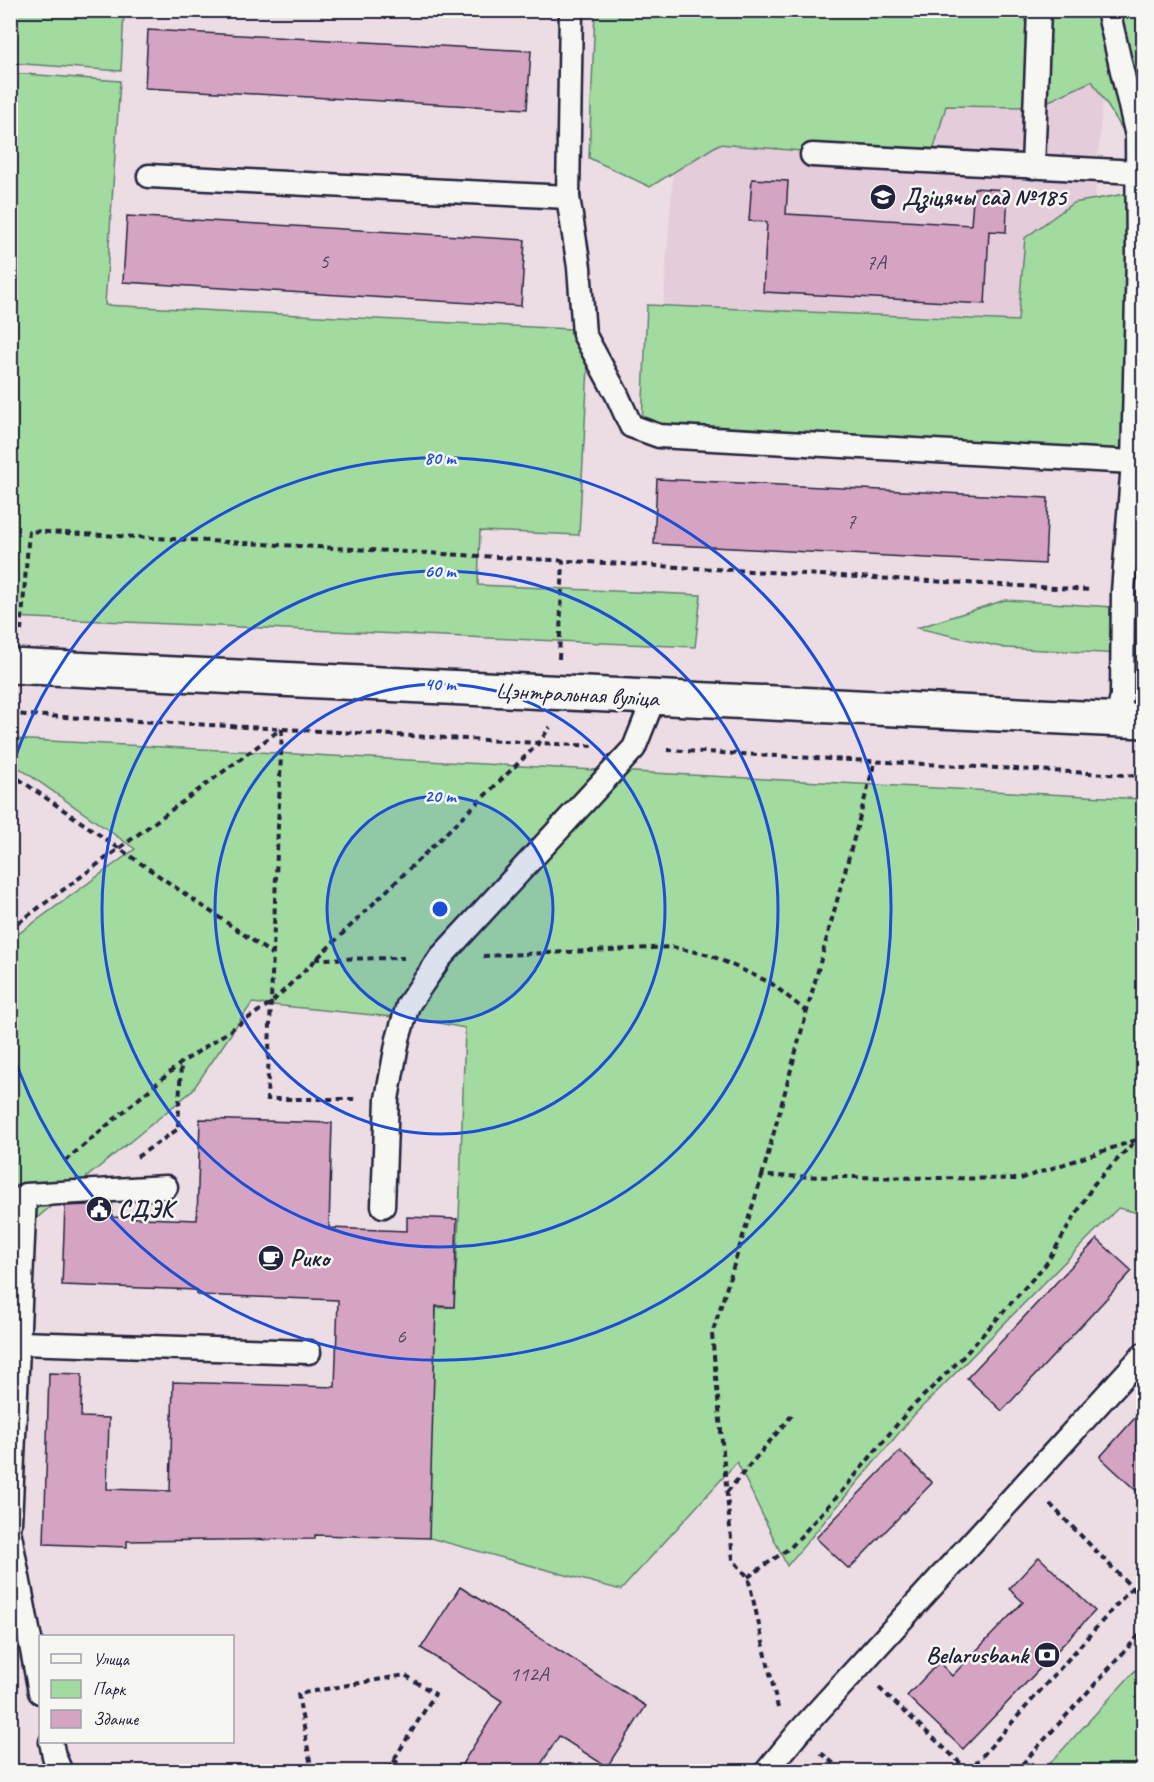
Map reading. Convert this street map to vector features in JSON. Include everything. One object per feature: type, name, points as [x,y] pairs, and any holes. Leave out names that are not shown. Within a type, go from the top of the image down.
[{"type":"street","name":"Цэнтральная вуліца","points":[[15,654],[654,698],[1130,721]]},
{"type":"lane","points":[[571,10],[568,197],[579,267],[584,334],[631,426],[659,436],[1138,462]]},
{"type":"lane","points":[[1033,167],[1039,10]]},
{"type":"lane","points":[[1108,10],[1137,136],[1138,462],[1123,592],[1122,696],[1130,721]]},
{"type":"lane","points":[[812,155],[1137,172]]},
{"type":"lane","points":[[149,176],[568,197]]},
{"type":"lane","points":[[383,1206],[387,1099],[398,1039],[408,1005],[440,958],[634,748],[654,698]]},
{"type":"lane","points":[[10,1523],[25,1195],[166,1187]]},
{"type":"lane","points":[[18,1342],[309,1352]]},
{"type":"lane","points":[[766,1772],[786,1747],[1143,1354]]},
{"type":"lane","points":[[10,1535],[39,1687]]},
{"type":"lane","points":[[51,1743],[61,1772]]},
{"type":"path","points":[[15,654],[29,531],[1123,592]]},
{"type":"path","points":[[559,668],[563,560]]},
{"type":"path","points":[[10,714],[1143,776]]},
{"type":"path","points":[[25,1195],[181,1063],[270,1003],[539,743],[555,720]]},
{"type":"path","points":[[10,929],[282,729]]},
{"type":"path","points":[[282,729],[267,1099],[387,1099]]},
{"type":"path","points":[[786,1747],[748,1577],[733,1560],[712,1334],[762,1176],[875,761]]},
{"type":"path","points":[[10,773],[272,954]]},
{"type":"path","points":[[315,959],[440,958],[672,947],[710,955],[771,983],[807,1012]]},
{"type":"path","points":[[131,1161],[178,1129],[181,1063]]},
{"type":"path","points":[[748,1577],[791,1547],[849,1483],[908,1411],[961,1359],[1046,1264],[1094,1184],[1136,1140],[1143,1128]]},
{"type":"path","points":[[762,1176],[1020,1179],[1143,1136]]},
{"type":"path","points":[[726,1492],[792,1415]]},
{"type":"path","points":[[1028,1481],[1143,1600]]},
{"type":"path","points":[[857,1669],[969,1771],[1143,1574]]},
{"type":"path","points":[[1016,1772],[1143,1630]]},
{"type":"path","points":[[312,1772],[298,1694],[405,1675],[435,1694],[386,1772]]},
{"type":"path","points":[[393,1760],[413,1772]]},
{"type":"shaded area","name":"Дзіцячы сад №185","points":[[683,35],[1106,59],[1082,355],[661,335]]},
{"type":"green space","points":[[10,11],[124,11],[121,71],[11,63]]},
{"type":"green space","points":[[595,11],[1143,11],[1143,137],[1126,135],[1092,81],[1036,107],[946,106],[930,162],[719,144],[650,187],[589,158]]},
{"type":"green space","points":[[11,73],[120,81],[105,305],[590,330],[579,535],[480,531],[478,585],[701,595],[695,647],[11,617]]},
{"type":"green space","points":[[1143,191],[1143,451],[642,424],[647,305],[1018,321],[1025,238],[1073,203]]},
{"type":"green space","points":[[1005,600],[1143,609],[1143,655],[1005,648],[917,628]]},
{"type":"green space","points":[[11,739],[1143,799],[1143,1214],[1118,1208],[914,1415],[787,1566],[737,1462],[621,1590],[426,1537],[436,1308],[454,1307],[465,1028],[424,1020],[252,1003],[192,1091],[11,1239],[10,940],[135,849],[11,762]]},
{"type":"green space","points":[[1143,1662],[1143,1771],[1043,1771]]},
{"type":"building","points":[[148,30],[531,51],[527,109],[145,88]]},
{"type":"building","points":[[752,179],[788,181],[786,214],[971,225],[974,188],[1008,190],[1006,232],[989,231],[985,304],[763,292],[767,222],[749,221]]},
{"type":"building","points":[[127,216],[525,240],[521,306],[123,282]]},
{"type":"building","points":[[657,479],[1048,498],[1045,564],[654,544]]},
{"type":"building","points":[[200,1119],[332,1123],[329,1228],[407,1231],[407,1217],[457,1219],[454,1307],[436,1306],[429,1538],[315,1535],[315,1539],[127,1541],[127,1547],[44,1544],[49,1373],[82,1374],[81,1417],[109,1418],[107,1489],[170,1491],[173,1382],[335,1387],[338,1300],[197,1295],[197,1290],[62,1285],[65,1206],[112,1204],[112,1217],[197,1220]]},
{"type":"building","points":[[1097,1239],[1132,1271],[1002,1411],[967,1378]]},
{"type":"building","points":[[1143,1409],[1143,1497],[1100,1457]]},
{"type":"building","points":[[900,1451],[932,1483],[849,1569],[816,1538]]},
{"type":"building","points":[[1039,1557],[1095,1611],[963,1749],[907,1696],[939,1662],[952,1676],[1023,1602],[1009,1589]]},
{"type":"building","points":[[460,1587],[646,1706],[607,1767],[559,1736],[536,1772],[457,1772],[502,1701],[421,1648]]},
{"type":"place","name":"Дзіцячы сад №185","points":[[883,197]]},
{"type":"place","name":"СДЭК","points":[[99,1209]]},
{"type":"place","name":"Рико","points":[[271,1258]]},
{"type":"place","name":"Belarusbank","points":[[1047,1655]]}]
